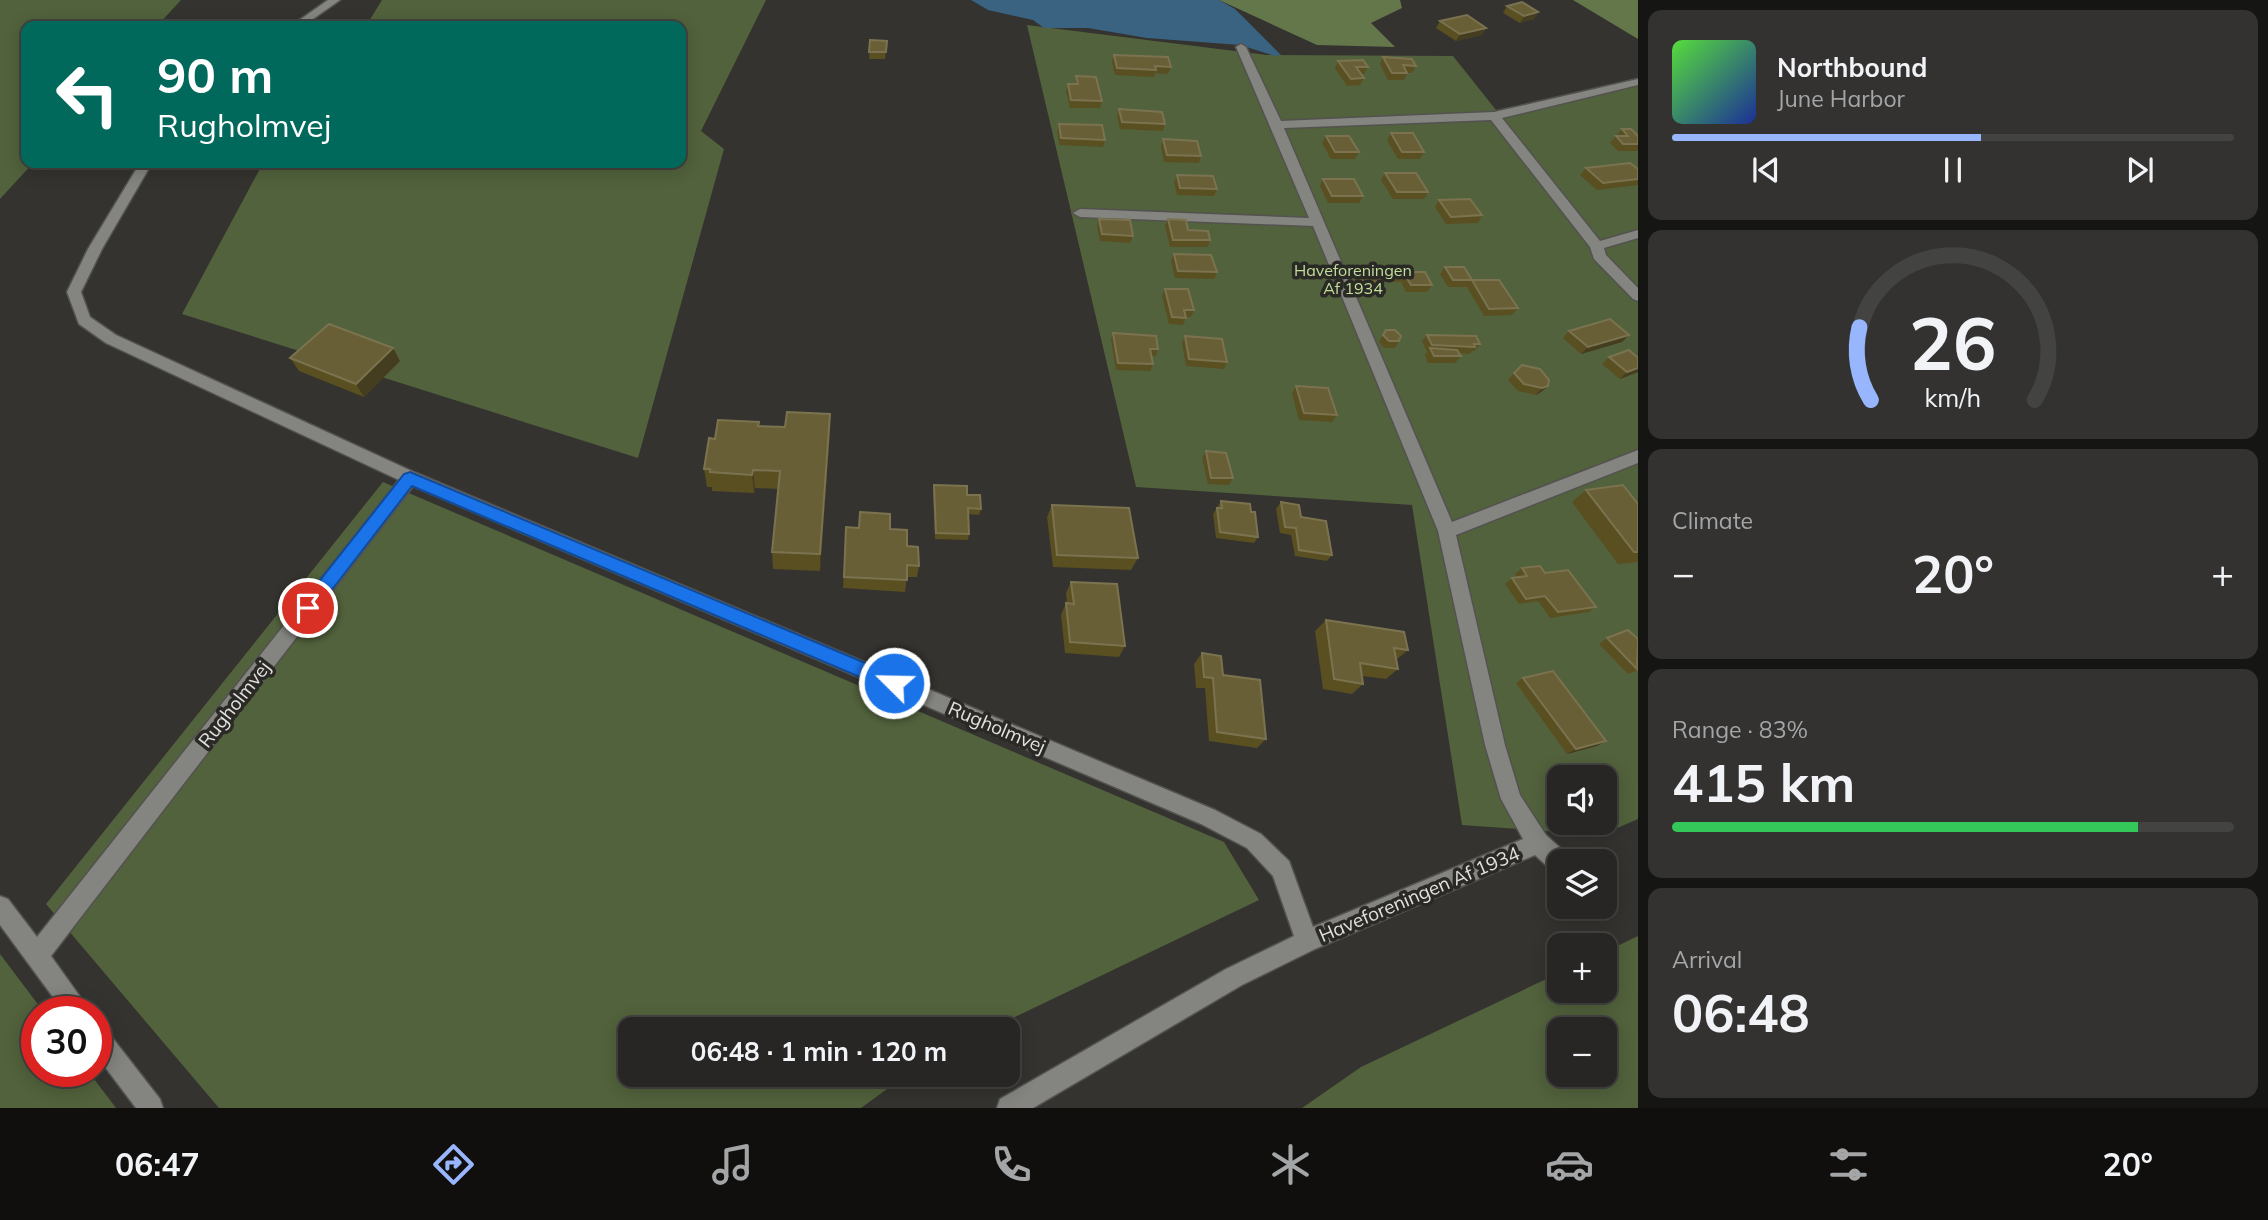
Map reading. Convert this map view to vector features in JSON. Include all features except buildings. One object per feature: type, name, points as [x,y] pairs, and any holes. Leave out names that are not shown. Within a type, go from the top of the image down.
[{"type":"street","points":[[304,21],[335,0]]},
{"type":"street","name":"Haveforeningen Af 1934","points":[[1241,47],[1277,125],[1447,531],[1495,745],[1511,799],[1538,843],[1307,942]]},
{"type":"street","points":[[1277,125],[1494,116],[1638,82]]},
{"type":"street","points":[[1494,116],[1597,246],[1599,256],[1638,296]]},
{"type":"street","points":[[143,168],[74,292],[84,320],[111,339],[410,478]]},
{"type":"street","points":[[1080,213],[1317,222]]},
{"type":"street","points":[[1597,246],[1638,234]]},
{"type":"street","points":[[1447,531],[1638,456]]},
{"type":"street","name":"Rugholmvej","points":[[37,956],[410,478],[1195,811],[1254,841],[1281,869],[1307,942]]},
{"type":"street","points":[[1538,843],[1547,851]]},
{"type":"street","points":[[0,907],[67,996]]},
{"type":"street","points":[[1009,1108],[1234,977],[1307,942]]},
{"type":"street","points":[[112,1057],[150,1108]]},
{"type":"green space","points":[[0,0],[181,0],[162,21],[21,21],[21,168],[28,168],[0,199]]},
{"type":"green space","points":[[382,0],[766,0],[701,131],[724,149],[638,458],[182,314],[260,168],[686,168],[686,21],[369,21]]},
{"type":"green space","points":[[1219,0],[1400,0],[1402,8],[1371,23],[1395,47],[1317,45]]},
{"type":"green space","points":[[1573,0],[1638,0],[1638,39]]},
{"type":"green space","name":"Haveforeningen Af 1934","points":[[1027,25],[1267,55],[1453,56],[1496,110],[1638,81],[1638,819],[1617,828],[1617,765],[1547,765],[1547,831],[1462,825],[1412,505],[1136,487]]},
{"type":"green space","points":[[383,482],[1224,842],[1259,900],[1015,1017],[618,1017],[618,1087],[890,1087],[861,1108],[219,1108],[46,904]]},
{"type":"green space","points":[[1638,936],[1638,1108],[1302,1108],[1361,1067],[1547,979],[1547,1003],[1617,1003],[1617,946]]},
{"type":"green space","points":[[0,954],[32,996],[21,996],[21,1087],[100,1087],[116,1108],[0,1108]]},
{"type":"water","points":[[971,0],[1219,0],[1235,9],[1281,55],[1275,56],[1240,45],[1147,38],[1088,28],[1044,28],[1033,20],[988,10]]},
{"type":"route","points":[[308,608],[410,478],[894,683]]}]
